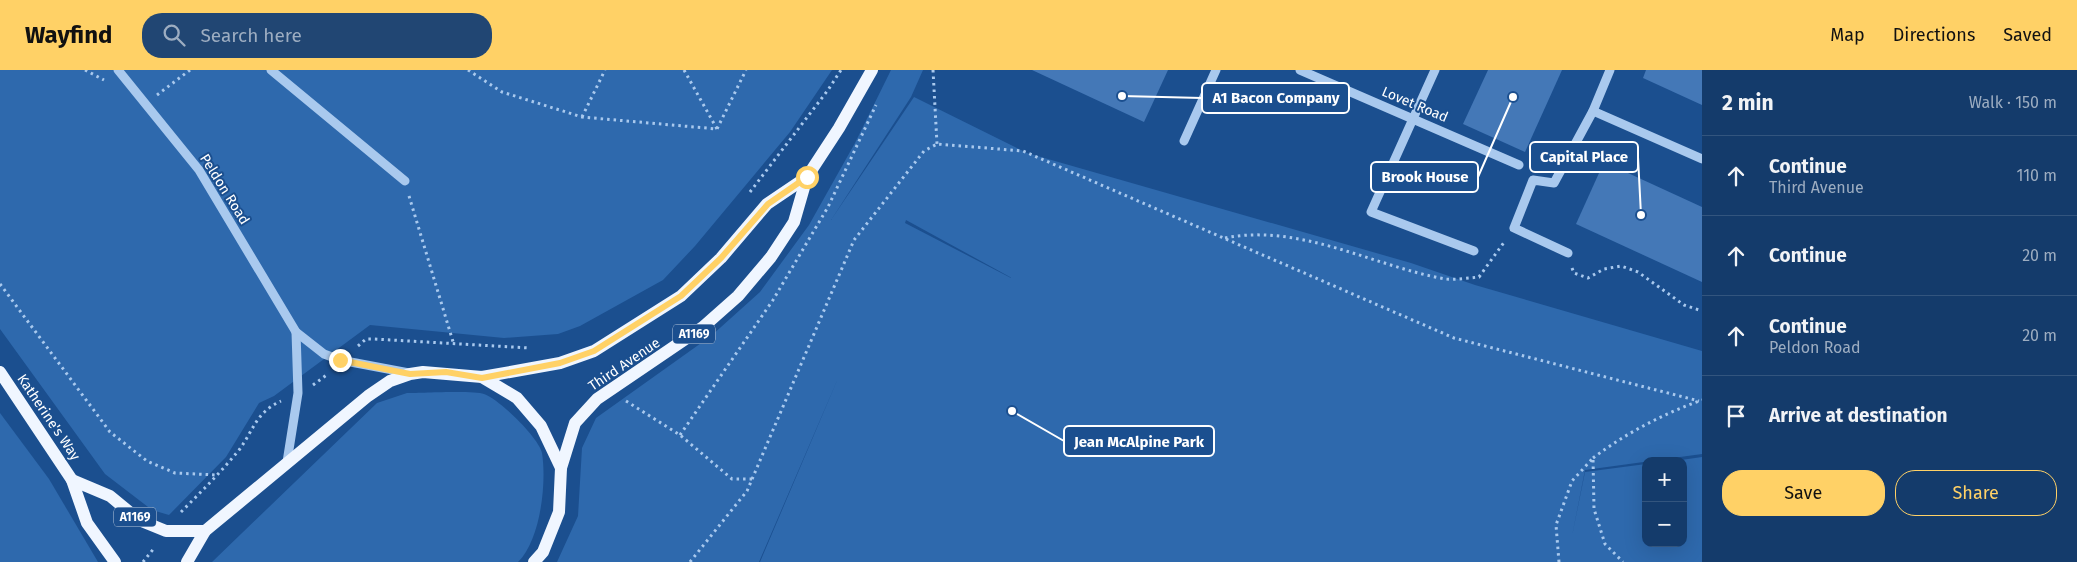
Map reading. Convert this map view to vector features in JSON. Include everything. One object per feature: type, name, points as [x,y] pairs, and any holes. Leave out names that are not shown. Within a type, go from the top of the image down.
[{"type":"main road","name":"Third Avenue","points":[[560,468],[575,422],[597,399],[703,327],[744,289],[771,257],[794,222],[807,177],[839,128],[872,70]]},
{"type":"main road","name":"Third Avenue","points":[[482,378],[560,363],[594,351],[681,296],[721,258],[768,204],[807,177]]},
{"type":"main road","name":"Katherine's Way","points":[[0,372],[72,480],[87,523],[115,562]]},
{"type":"main road","points":[[187,562],[205,531],[368,396],[390,381],[410,374],[446,372],[482,378],[517,398],[541,426],[560,468],[560,512],[544,552],[534,562]]},
{"type":"main road","name":"Katherine's Way","points":[[72,480],[110,496],[139,520],[157,527],[184,533],[205,531]]},
{"type":"street","name":"Peldon Road","points":[[118,70],[147,103],[199,170],[296,332],[324,354],[340,360],[410,374]]},
{"type":"street","points":[[271,70],[405,181]]},
{"type":"street","points":[[1184,141],[1216,70]]},
{"type":"street","name":"Lovet Road","points":[[1300,70],[1519,165]]},
{"type":"street","points":[[1436,70],[1371,212],[1474,251]]},
{"type":"street","points":[[1568,253],[1514,228],[1533,180],[1554,183],[1592,111],[1610,70]]},
{"type":"street","points":[[1592,111],[1702,159]]},
{"type":"street","name":"Peldon Road","points":[[287,462],[298,393],[296,332]]},
{"type":"path","points":[[147,103],[190,70]]},
{"type":"path","points":[[468,70],[502,92],[582,117],[717,130]]},
{"type":"path","points":[[582,117],[605,70]]},
{"type":"path","points":[[684,70],[717,130]]},
{"type":"path","points":[[717,130],[746,70]]},
{"type":"path","points":[[748,195],[828,90],[841,70]]},
{"type":"path","points":[[933,70],[937,144]]},
{"type":"path","points":[[690,562],[746,491],[854,240],[924,151],[937,144],[1023,151],[1454,338],[1701,401]]},
{"type":"path","points":[[405,181],[454,345]]},
{"type":"path","points":[[1225,238],[1246,234],[1284,236],[1447,279],[1479,277],[1514,228]]},
{"type":"path","points":[[1568,253],[1574,273],[1588,278],[1604,269],[1621,266],[1638,272],[1684,305],[1702,312]]},
{"type":"path","points":[[0,284],[110,432],[147,461],[175,473],[218,475]]},
{"type":"path","points":[[175,517],[218,475],[240,447],[257,417],[275,404],[320,381],[340,360],[366,339],[537,348]]},
{"type":"path","points":[[623,399],[680,435],[732,480],[752,479]]},
{"type":"path","points":[[1560,562],[1556,525],[1572,481],[1592,458],[1615,442],[1669,412],[1701,401]]},
{"type":"path","points":[[1592,458],[1594,509],[1605,544],[1623,562]]},
{"type":"shaded area","points":[[0,70],[832,70],[790,132],[695,246],[663,280],[580,326],[558,334],[504,338],[370,325],[274,396],[259,403],[226,457],[169,515],[152,510],[105,474],[0,329]]},
{"type":"shaded area","points":[[891,70],[923,70],[911,97],[831,220],[914,97],[1027,153],[1411,263],[1475,285],[1702,351],[1702,454],[1680,457],[1642,457],[1642,462],[1585,470],[1572,536],[1585,472],[1642,465],[1642,547],[1687,547],[1687,459],[1702,457],[1702,562],[760,562],[839,376],[759,562],[557,562],[578,516],[582,448],[596,418],[711,336],[760,292],[809,225],[855,143]],"holes":[[[906,220],[1010,277],[905,223]]]},
{"type":"shaded area","points":[[459,392],[484,394],[499,403],[534,438],[542,453],[542,496],[537,526],[532,540],[526,553],[518,562],[212,562],[377,403],[407,393]]},
{"type":"shaded area","points":[[0,413],[49,479],[98,562],[0,562]]},
{"type":"building","points":[[1032,70],[1168,70],[1144,122]]},
{"type":"building","points":[[1488,70],[1562,70],[1525,152],[1463,124]]},
{"type":"building","points":[[1646,70],[1702,70],[1702,105],[1643,78]]},
{"type":"building","points":[[1604,162],[1702,207],[1702,282],[1576,224]]},
{"type":"place","name":"A1 Bacon Company","points":[[1122,96]]},
{"type":"place","name":"Brook House","points":[[1513,97]]},
{"type":"place","name":"Capital Place","points":[[1641,215]]},
{"type":"place","name":"Jean McAlpine Park","points":[[1012,411]]},
{"type":"route","points":[[340,360],[410,374],[446,372],[482,378],[560,363],[594,351],[681,296],[721,258],[768,204],[807,177]]}]
